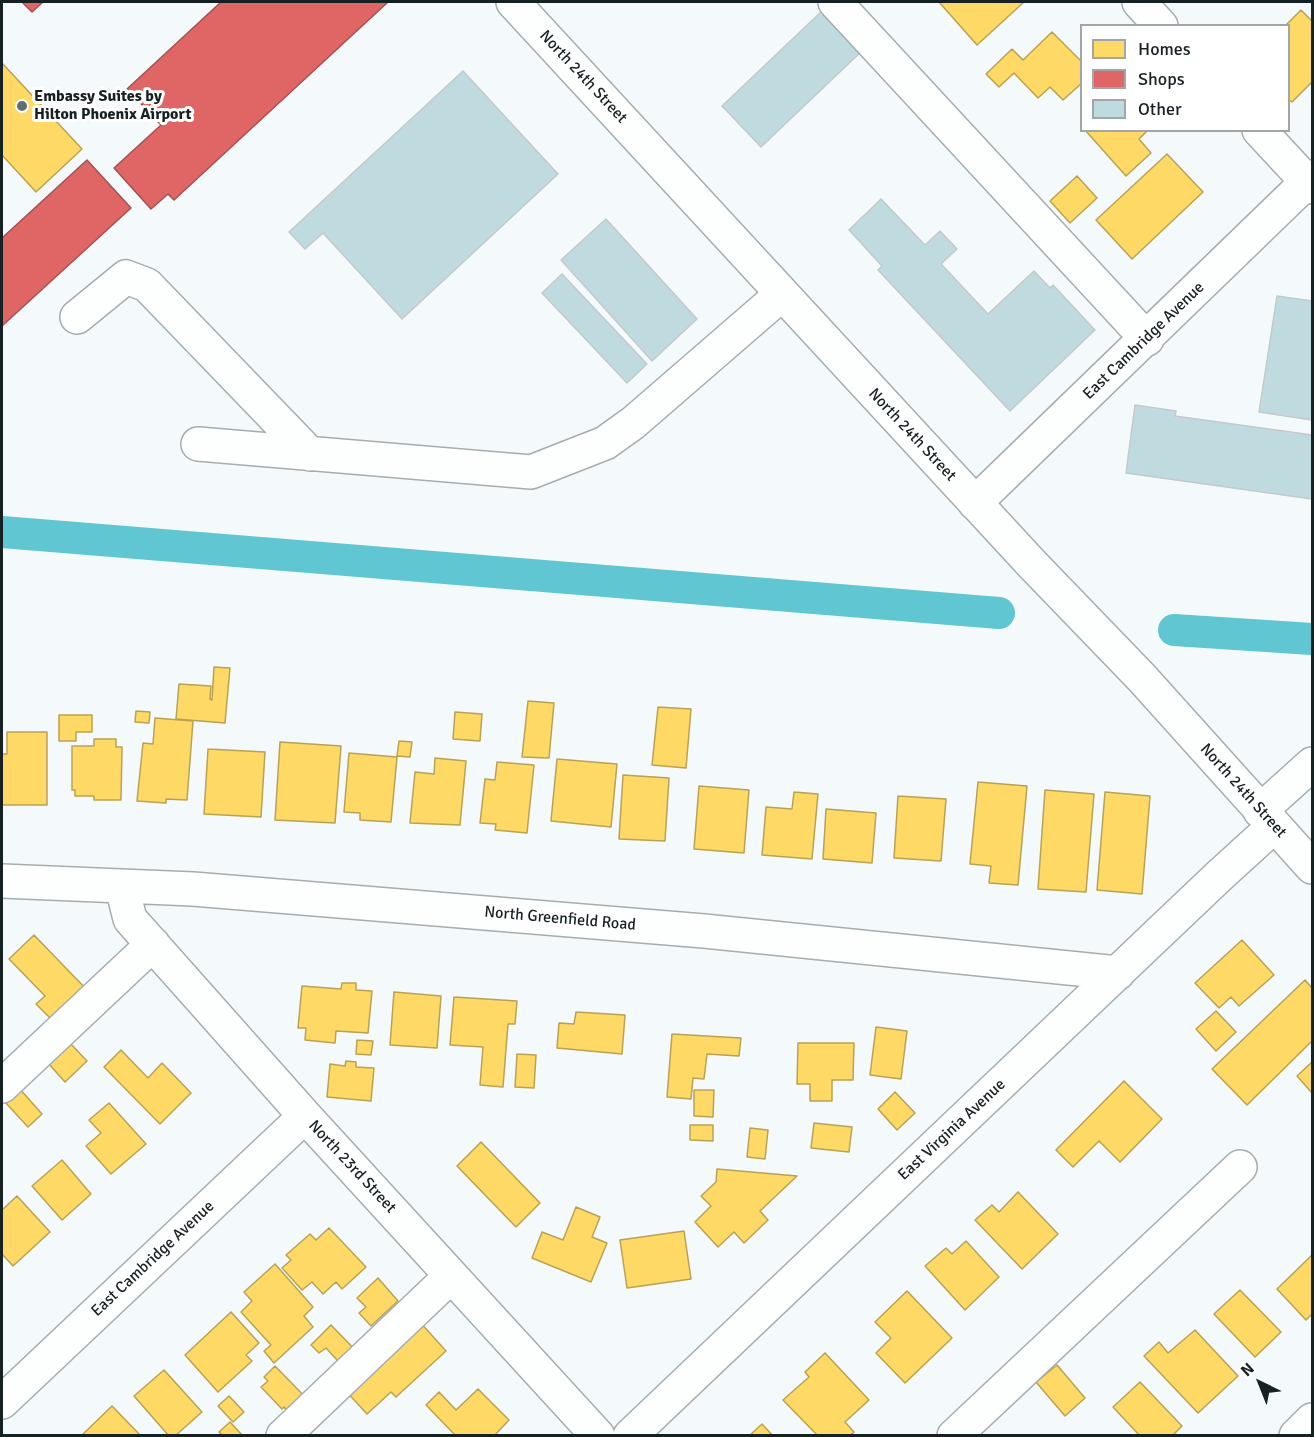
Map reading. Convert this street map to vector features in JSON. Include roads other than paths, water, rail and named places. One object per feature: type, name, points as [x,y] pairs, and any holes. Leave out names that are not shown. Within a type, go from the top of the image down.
[{"type":"street","name":"North 24th Street","points":[[513,2],[975,504],[1119,654],[1312,867]]},
{"type":"street","points":[[835,2],[1147,339]]},
{"type":"street","points":[[1139,2],[1159,24]]},
{"type":"street","points":[[1261,132],[1311,182]]},
{"type":"street","name":"East Cambridge Avenue","points":[[975,504],[1311,182]]},
{"type":"street","points":[[76,317],[126,277],[147,285],[310,453]]},
{"type":"street","points":[[198,444],[531,472],[605,443],[633,423],[782,294]]},
{"type":"street","name":"East Virginia Avenue","points":[[630,1436],[1118,973],[1267,818],[1312,764]]},
{"type":"street","name":"North Greenfield Road","points":[[2,881],[193,889],[704,931],[1118,973]]},
{"type":"street","name":"North 23rd Street","points":[[122,887],[130,919],[305,1116],[598,1436]]},
{"type":"street","points":[[2,1086],[153,944]]},
{"type":"street","name":"East Cambridge Avenue","points":[[2,1402],[305,1116]]},
{"type":"street","points":[[954,1436],[1240,1167]]},
{"type":"street","points":[[284,1436],[452,1276]]},
{"type":"street","points":[[1296,1436],[1312,1420]]},
{"type":"waterway","points":[[2,532],[999,613]]},
{"type":"waterway","points":[[1174,630],[1312,639]]},
{"type":"place","name":"Embassy Suites by Hilton Phoenix Airport","points":[[22,106]]}]
